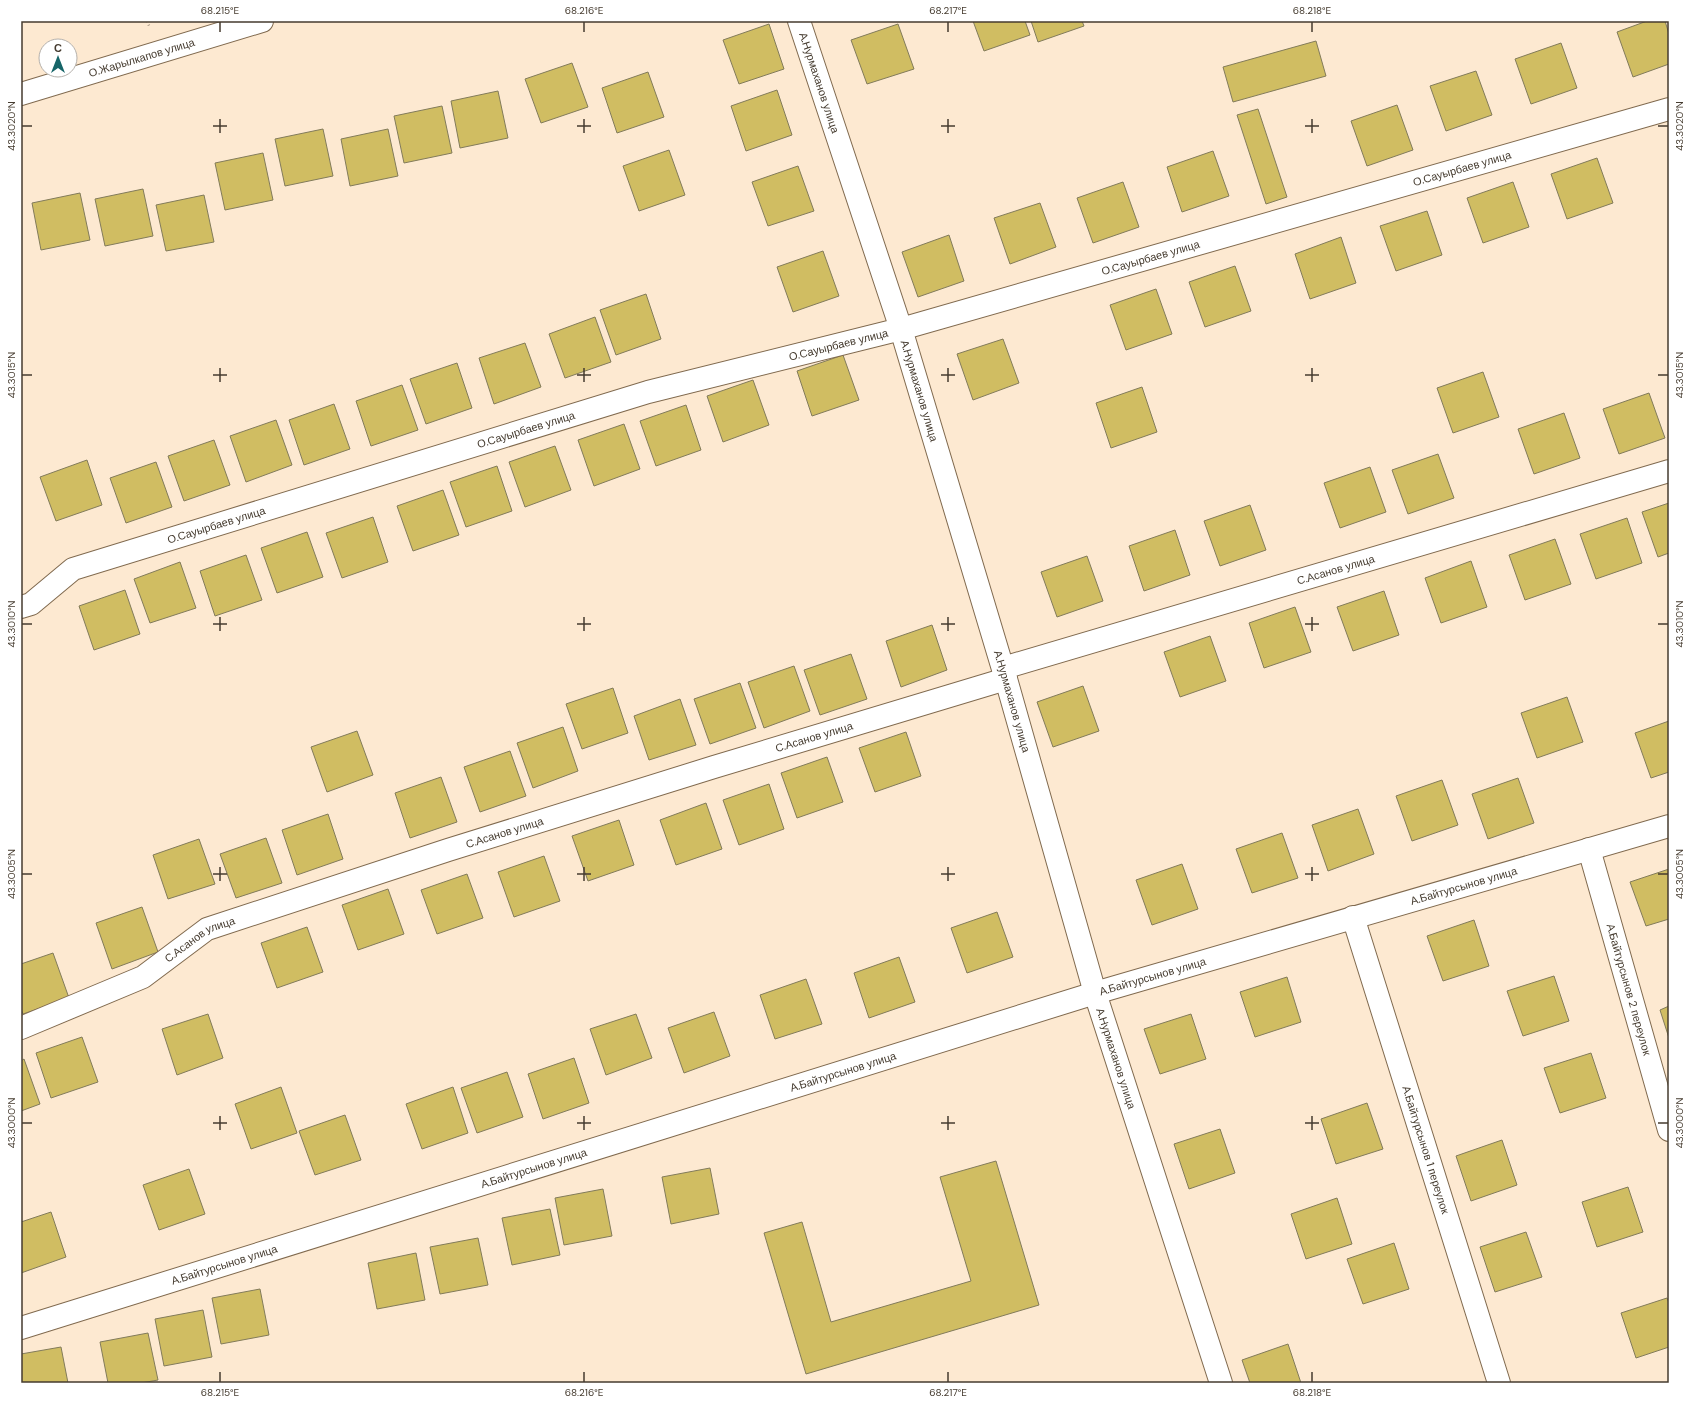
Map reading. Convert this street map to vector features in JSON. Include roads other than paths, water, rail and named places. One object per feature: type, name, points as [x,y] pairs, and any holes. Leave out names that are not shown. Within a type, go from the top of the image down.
[{"type":"street","name":"О.Жарылкапов улица","points":[[21,94],[262,21]]},
{"type":"street","name":"А.Нурмаханов улица","points":[[799,21],[901,329],[1004,674],[1095,993],[1221,1383]]},
{"type":"street","name":"О.Сауырбаев улица","points":[[21,607],[31,604],[73,569],[648,392],[901,329],[1669,109]]},
{"type":"street","name":"С.Асанов улица","points":[[21,1028],[143,977],[207,929],[470,843],[1004,674],[1669,472]]},
{"type":"street","name":"А.Байтурсынов улица","points":[[21,1328],[1095,993],[1669,826]]},
{"type":"street","name":"А.Байтурсынов 2 переулок","points":[[1589,849],[1669,1130]]},
{"type":"street","name":"А.Байтурсынов 1 переулок","points":[[1353,917],[1499,1383]]}]
